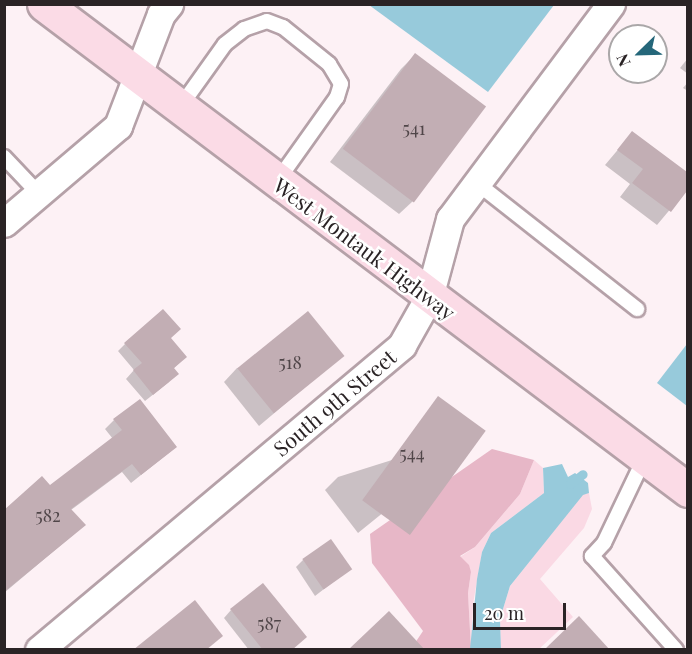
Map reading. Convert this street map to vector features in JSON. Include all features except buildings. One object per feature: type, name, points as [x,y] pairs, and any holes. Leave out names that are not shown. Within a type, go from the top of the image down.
[{"type":"main road","name":"West Montauk Highway","points":[[44,4],[687,490]]},
{"type":"street","points":[[4,222],[118,126],[161,14],[169,4]]},
{"type":"street","name":"South 9th Street","points":[[39,650],[402,345],[429,297],[450,219],[611,4]]},
{"type":"lane","points":[[179,107],[225,44],[244,29],[267,21],[283,27],[329,64],[341,84],[337,97],[277,182]]},
{"type":"lane","points":[[4,157],[39,194]]},
{"type":"lane","points":[[477,183],[637,309]]},
{"type":"lane","points":[[645,458],[604,543],[592,556],[676,650]]},
{"type":"shaded area","points":[[492,449],[534,460],[520,494],[475,547],[460,556],[469,565],[471,572],[468,593],[471,649],[411,649],[423,631],[372,563],[370,534]]},
{"type":"shaded area","points":[[534,460],[543,468],[544,493],[491,533],[482,552],[473,604],[471,649],[468,593],[471,572],[460,557],[475,547],[520,494]]},
{"type":"shaded area","points":[[589,493],[592,509],[584,528],[540,579],[573,617],[538,650],[501,649],[500,619],[510,586],[583,494]]},
{"type":"water","points":[[369,4],[554,5],[488,92]]},
{"type":"water","points":[[687,344],[687,406],[657,383]]},
{"type":"water","points":[[562,464],[568,477],[575,473],[588,483],[589,493],[583,495],[510,586],[500,619],[501,649],[470,649],[477,579],[482,552],[491,533],[544,493],[543,468]]},
{"type":"waterway","points":[[570,484],[583,474]]}]
